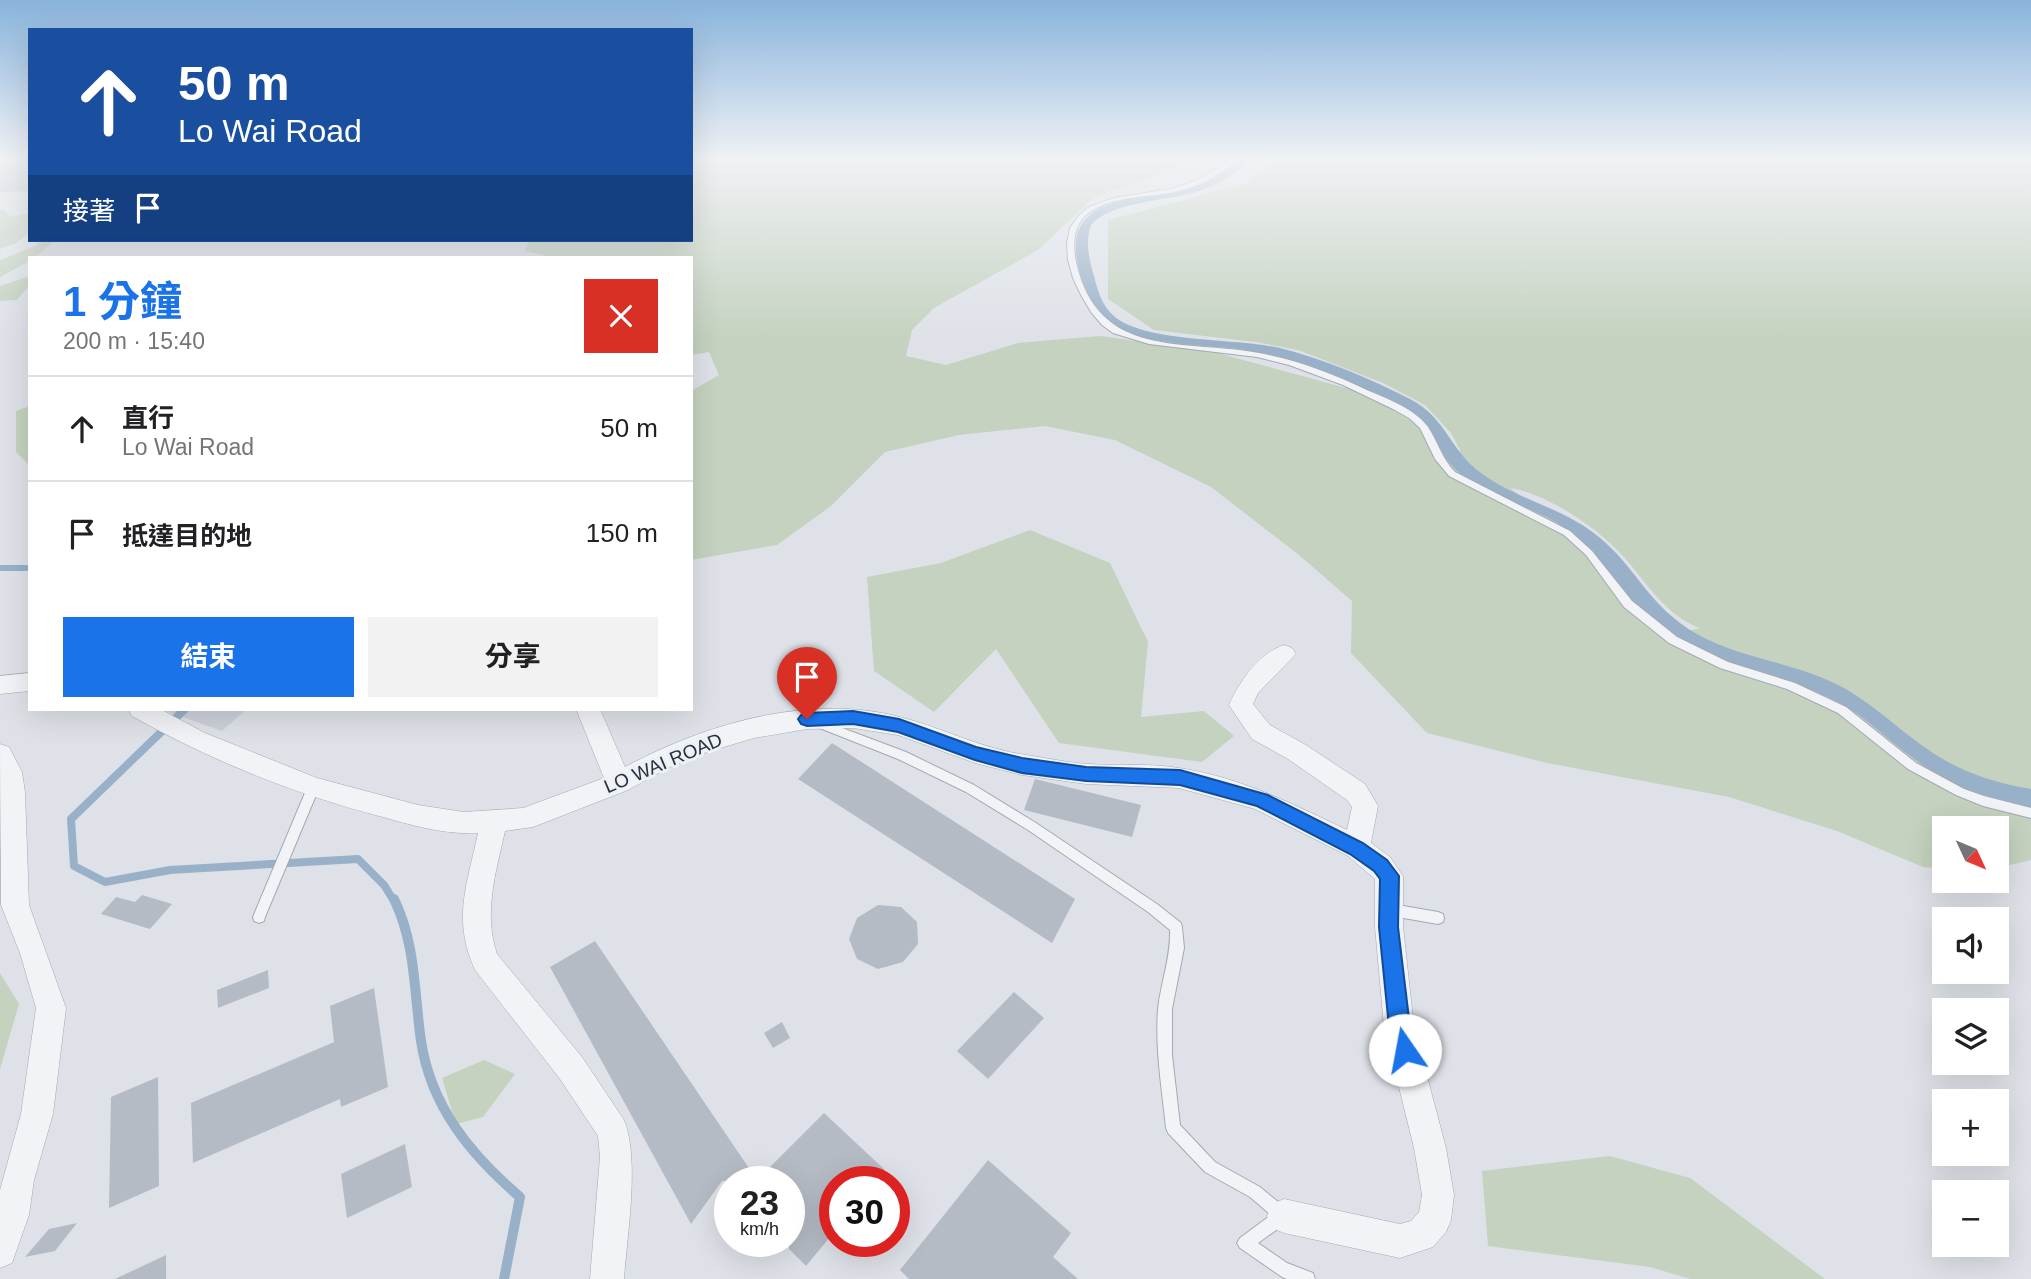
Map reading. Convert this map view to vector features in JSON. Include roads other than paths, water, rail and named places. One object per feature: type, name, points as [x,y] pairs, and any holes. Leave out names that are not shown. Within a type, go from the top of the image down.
[{"type":"street","points":[[1284,654],[1248,688],[1241,705],[1261,732],[1297,752],[1356,792],[1365,806],[1357,848]]},
{"type":"street","points":[[0,685],[28,682]]},
{"type":"street","name":"LO WAI ROAD","points":[[144,711],[196,740],[313,788],[418,816],[464,823],[524,818],[619,783],[659,761],[701,744],[754,728],[807,719],[853,718],[899,726],[975,753],[1022,765],[1086,774],[1180,778],[1261,800],[1357,848],[1381,865],[1389,876],[1389,910],[1399,1027],[1430,1148],[1438,1195],[1434,1220],[1421,1234],[1400,1241],[1284,1216]]},
{"type":"street","points":[[589,711],[619,783]]},
{"type":"street","points":[[0,754],[9,772],[12,792],[15,905],[51,1008],[37,1114],[9,1189],[12,1215],[0,1251]]},
{"type":"street","points":[[494,822],[477,899],[476,934],[485,961],[570,1068],[613,1131],[616,1157],[607,1279]]},
{"type":"lane","points":[[1078,220],[1075,223],[1072,248],[1073,264],[1087,305],[1099,320],[1116,331],[1141,340],[1259,355],[1298,366],[1397,407],[1425,429],[1444,468],[1567,533],[1589,553],[1628,604],[1673,640],[1724,665],[1791,686],[1832,704],[1877,736],[1912,766],[1983,801],[2031,813]]},
{"type":"lane","points":[[807,719],[873,743],[952,778],[1014,815],[1159,911],[1176,927],[1177,948],[1165,1009],[1173,1128],[1210,1167],[1255,1192],[1284,1216],[1245,1243],[1282,1269],[1307,1279]]},
{"type":"lane","points":[[259,917],[313,788]]},
{"type":"lane","points":[[1389,910],[1438,918]]},
{"type":"water","points":[[1086,220],[1097,220],[1091,225],[1089,232],[1089,257],[1101,298],[1115,317],[1130,325],[1170,336],[1262,345],[1297,352],[1346,370],[1410,399],[1432,415],[1462,455],[1481,473],[1570,518],[1599,537],[1654,599],[1680,623],[1715,643],[1808,672],[1844,688],[1948,762],[1988,779],[2031,789],[2031,808],[1984,797],[1939,776],[1861,717],[1823,695],[1719,659],[1679,639],[1634,604],[1576,536],[1555,521],[1495,495],[1467,479],[1449,462],[1422,421],[1395,403],[1266,355],[1138,337],[1111,325],[1093,304],[1081,278],[1077,260],[1077,238]]},
{"type":"waterway","points":[[0,568],[28,568]]},
{"type":"waterway","points":[[183,711],[71,819],[74,866],[105,882],[170,870],[358,859],[384,885],[394,901]]},
{"type":"waterway","points":[[394,899],[407,933],[421,1041],[434,1087],[444,1108],[470,1147],[520,1197],[504,1279]]}]
